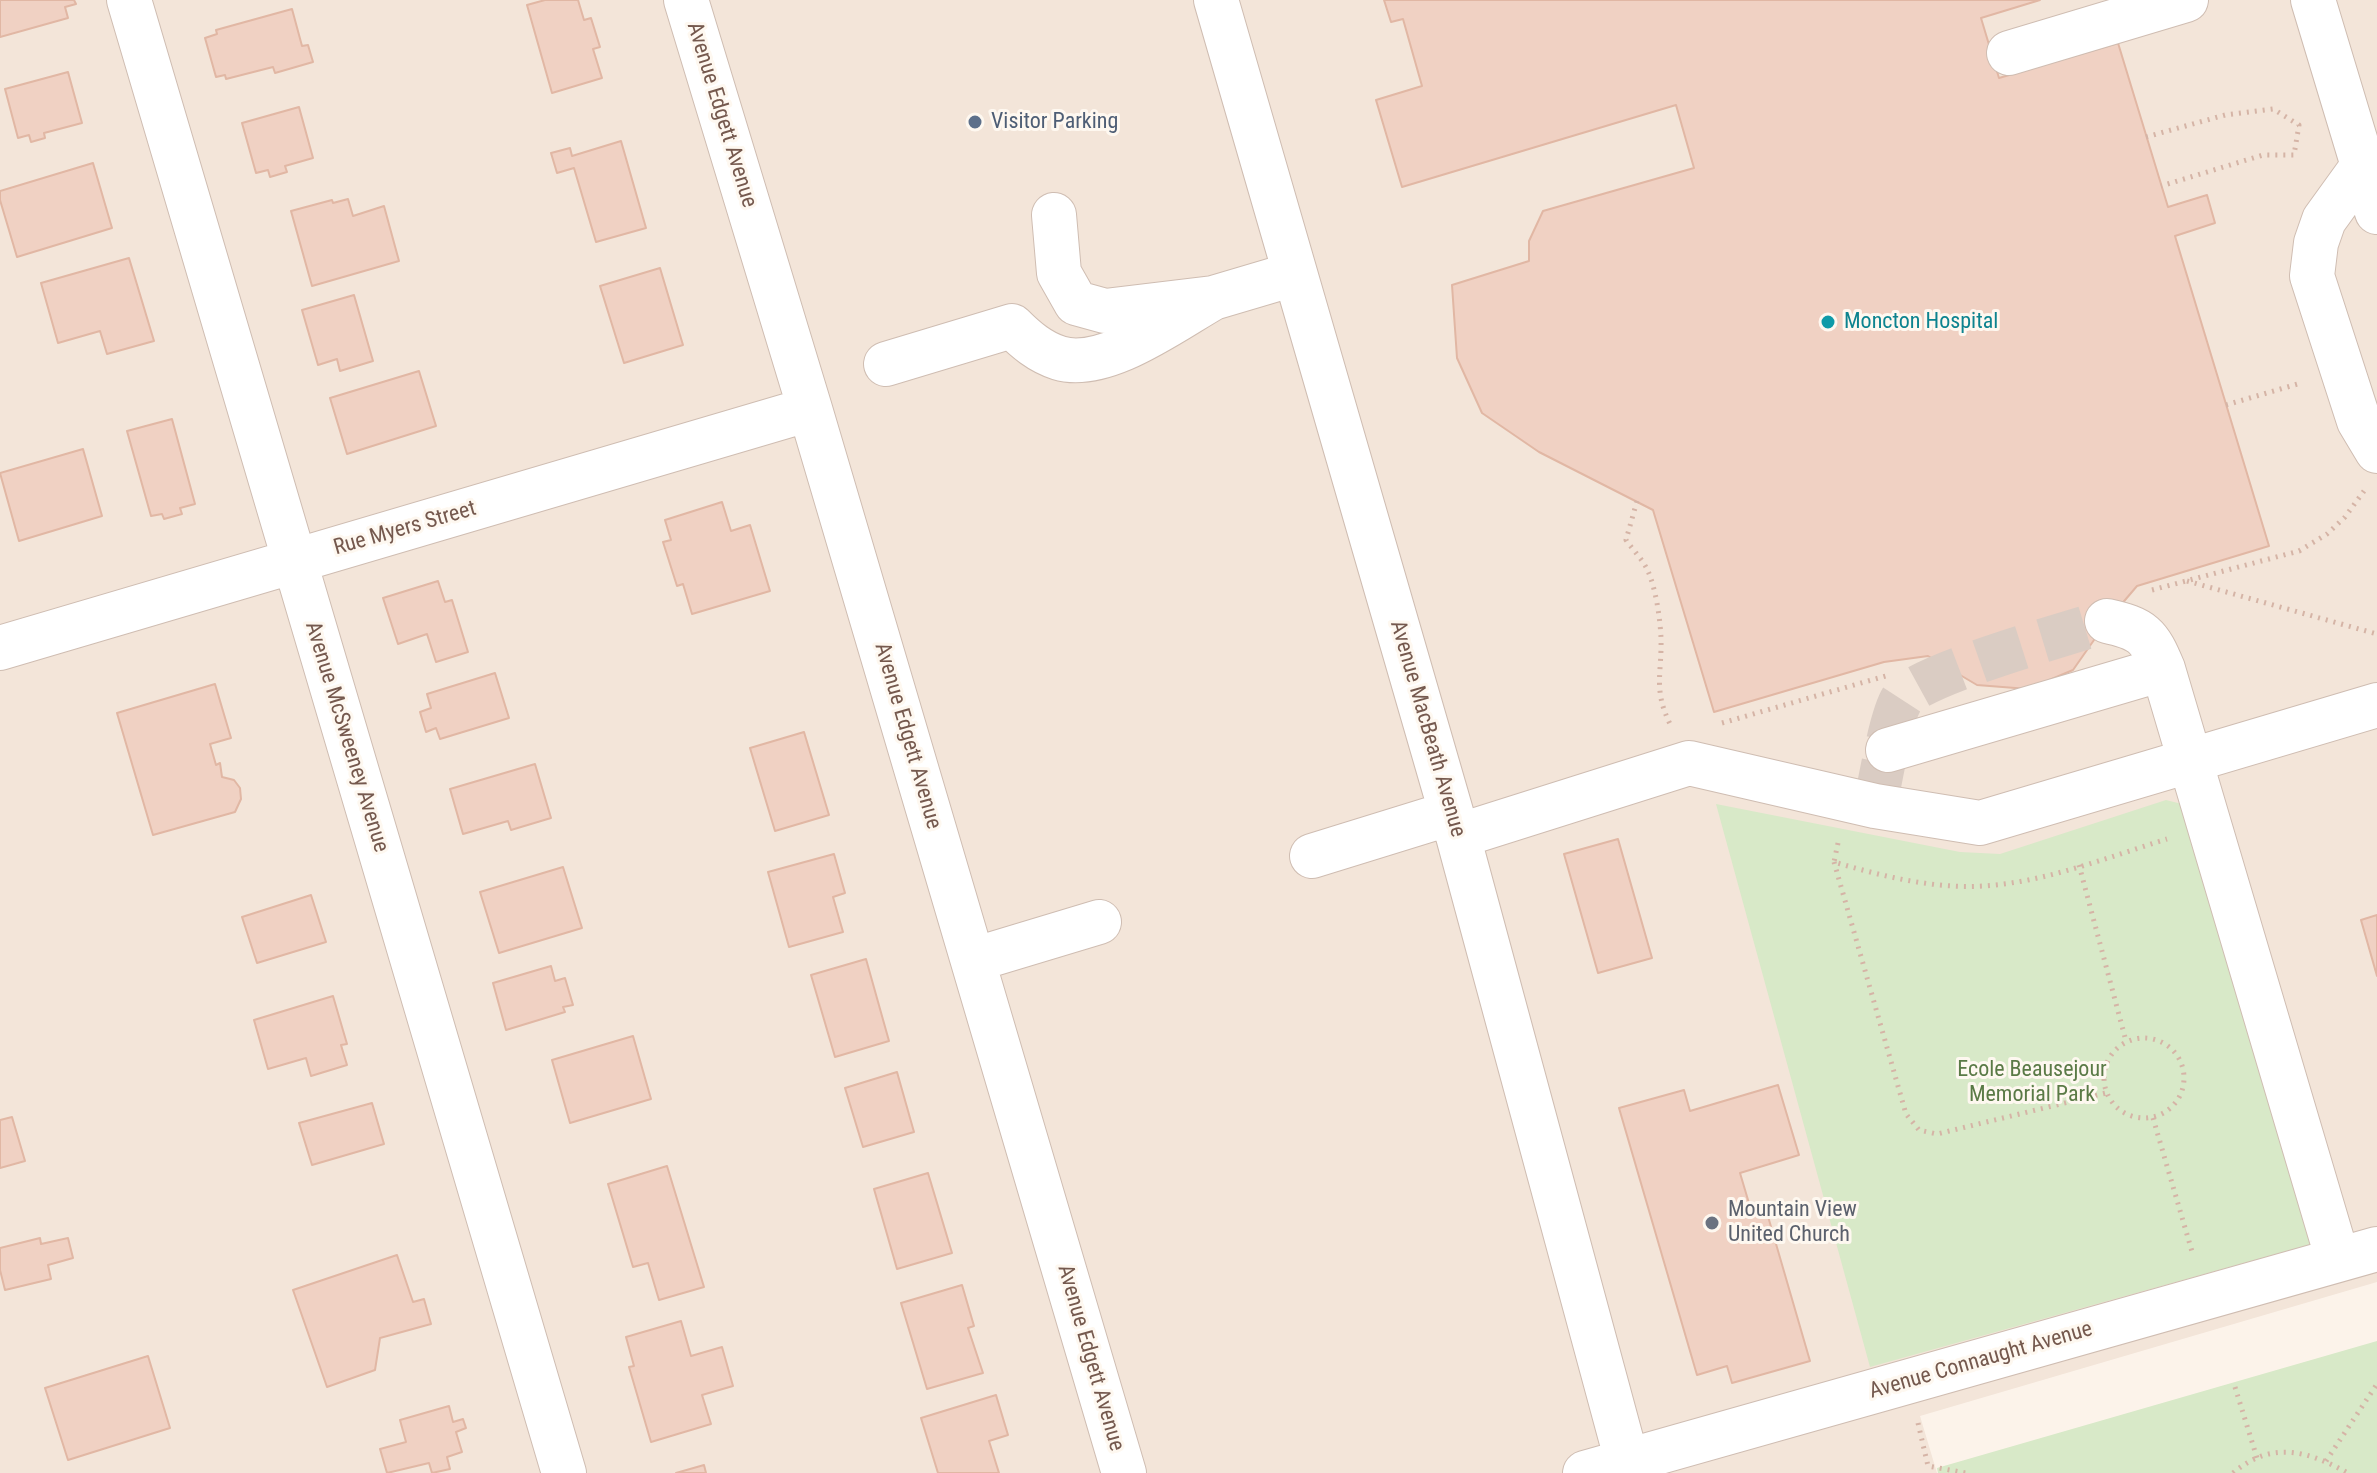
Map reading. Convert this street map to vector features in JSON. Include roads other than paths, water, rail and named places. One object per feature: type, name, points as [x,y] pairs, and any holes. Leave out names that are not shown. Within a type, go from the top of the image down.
[{"type":"street","name":"Avenue McSweeney Avenue","points":[[129,0],[564,1473]]},
{"type":"street","name":"Avenue Edgett Avenue","points":[[686,0],[1124,1473]]},
{"type":"street","name":"Avenue MacBeath Avenue","points":[[1216,0],[1455,824],[1631,1469]]},
{"type":"street","points":[[2009,53],[2186,0]]},
{"type":"street","points":[[2313,0],[2377,212]]},
{"type":"street","points":[[2363,166],[2324,220],[2316,243],[2312,276],[2372,469]]},
{"type":"street","points":[[1054,215],[1059,273],[1076,303],[1105,311],[1213,298],[1294,274]]},
{"type":"street","points":[[886,364],[1012,326],[1033,346],[1061,358],[1087,359],[1115,353],[1213,298]]},
{"type":"street","name":"Rue Myers Street","points":[[0,648],[810,409]]},
{"type":"street","points":[[2120,624],[2152,644],[2163,669],[2358,1255]]},
{"type":"street","points":[[1888,750],[2163,669]]},
{"type":"street","points":[[1312,856],[1455,824],[1689,763],[1875,806],[1980,823],[2377,705]]},
{"type":"street","points":[[973,960],[1099,922]]},
{"type":"street","name":"Avenue Connaught Avenue","points":[[1585,1473],[1631,1469],[1908,1382],[2358,1255]]},
{"type":"tunnel","points":[[1875,806],[1894,719],[1902,699],[1914,689],[1965,666],[2107,621]]},
{"type":"place","name":"Visitor Parking","points":[[975,122]]},
{"type":"place","name":"Moncton Hospital","points":[[1828,322]]},
{"type":"place","name":"Mountain View United Church","points":[[1712,1223]]},
{"type":"park label","name":"Ecole Beausejour Memorial Park","points":[[2032,1082]]}]
